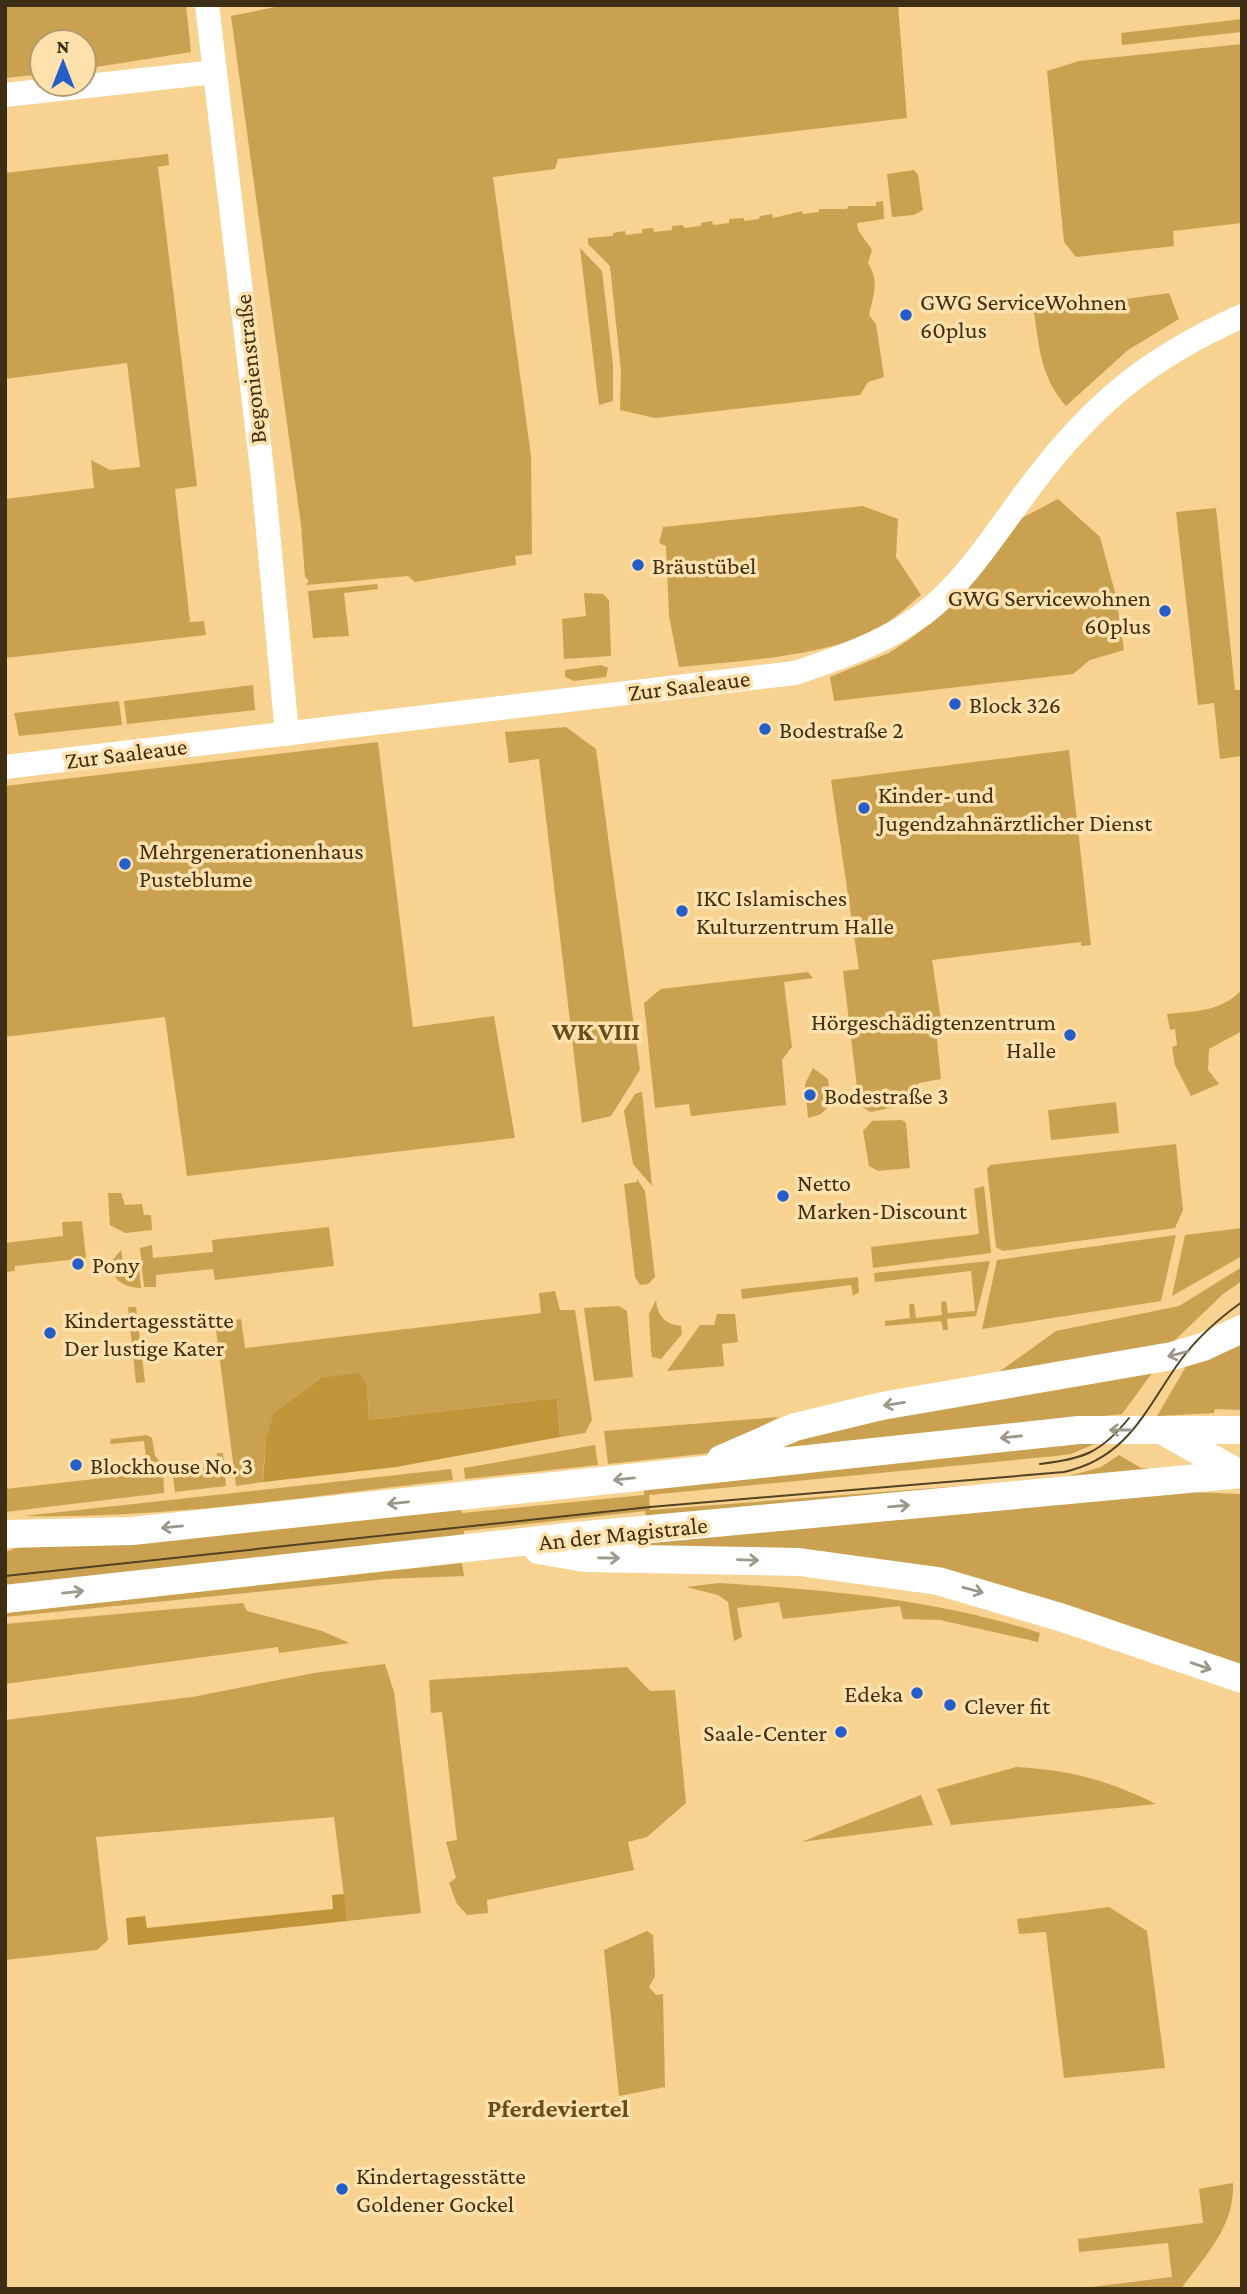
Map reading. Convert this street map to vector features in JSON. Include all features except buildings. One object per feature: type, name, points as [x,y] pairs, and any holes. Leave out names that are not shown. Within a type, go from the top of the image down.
[{"type":"main road","points":[[692,1471],[795,1427],[881,1406],[1172,1356],[1203,1347],[1242,1329]]},
{"type":"main road","points":[[5,1534],[132,1531],[1079,1430],[1239,1430]]},
{"type":"main road","points":[[1161,1430],[1241,1474]]},
{"type":"main road","name":"An der Magistrale","points":[[5,1599],[518,1544],[1241,1474]]},
{"type":"main road","points":[[518,1544],[584,1558],[799,1562],[938,1581],[1063,1618],[1242,1679]]},
{"type":"street","name":"Begonienstraße","points":[[207,5],[263,478],[286,734]]},
{"type":"street","points":[[5,96],[215,72]]},
{"type":"street","name":"Zur Saaleaue","points":[[5,767],[795,673],[850,654],[902,626],[941,600],[1040,474],[1107,400],[1141,371],[1241,317]]},
{"type":"shaded area","points":[[5,5],[186,5],[191,52],[98,67],[98,28],[28,28],[28,76],[5,78]]},
{"type":"shaded area","points":[[285,5],[898,5],[907,118],[558,159],[555,169],[493,177],[531,456],[532,554],[515,556],[516,565],[415,582],[408,576],[306,585],[309,581],[305,577],[301,525],[231,16]]},
{"type":"shaded area","points":[[1242,19],[1242,32],[1122,45],[1121,33]]},
{"type":"shaded area","points":[[1242,44],[1242,223],[1173,231],[1174,246],[1076,257],[1064,242],[1047,71],[1079,61]]},
{"type":"shaded area","points":[[168,154],[169,165],[158,167],[197,486],[175,489],[190,622],[204,621],[206,635],[5,658],[5,499],[94,488],[91,460],[110,470],[140,467],[127,363],[5,379],[5,173]]},
{"type":"shaded area","points":[[914,170],[918,175],[923,210],[914,215],[892,217],[887,174]]},
{"type":"shaded area","points":[[883,201],[884,219],[857,223],[858,230],[872,250],[868,263],[874,276],[874,289],[869,315],[876,324],[884,377],[868,382],[860,395],[655,418],[620,410],[621,371],[610,266],[588,244],[588,238],[613,236],[613,233],[625,231],[626,235],[642,233],[642,229],[653,228],[654,232],[672,230],[672,226],[701,226],[701,223],[712,221],[713,225],[729,223],[729,219],[744,218],[744,221],[772,214],[773,218],[802,211],[803,214],[819,212],[819,209],[876,206],[876,202]]},
{"type":"shaded area","points":[[580,248],[602,271],[613,365],[613,401],[599,405]]},
{"type":"shaded area","points":[[1169,293],[1179,319],[1128,350],[1066,406],[1046,373],[1034,312]]},
{"type":"shaded area","points":[[1058,499],[1100,537],[1116,596],[1124,650],[1090,660],[1073,674],[834,701],[830,677],[889,653],[910,639],[933,621],[1020,519]]},
{"type":"shaded area","points":[[863,506],[898,519],[896,557],[921,595],[876,630],[837,645],[770,658],[679,667],[669,616],[666,546],[659,543],[663,527]]},
{"type":"shaded area","points":[[1216,508],[1235,690],[1242,690],[1242,756],[1220,759],[1214,703],[1198,705],[1176,512]]},
{"type":"shaded area","points":[[377,584],[378,589],[344,593],[349,636],[313,638],[308,591]]},
{"type":"shaded area","points":[[584,593],[603,594],[609,600],[611,656],[564,659],[562,619],[586,616]]},
{"type":"shaded area","points":[[601,665],[608,668],[606,677],[574,681],[565,677],[565,670]]},
{"type":"shaded area","points":[[253,685],[255,710],[127,724],[124,701]]},
{"type":"shaded area","points":[[119,701],[122,725],[19,736],[14,713]]},
{"type":"shaded area","points":[[566,727],[596,749],[640,1070],[611,1116],[582,1123],[539,759],[509,763],[505,732]]},
{"type":"shaded area","points":[[378,742],[413,1027],[494,1016],[515,1138],[187,1176],[165,1017],[5,1037],[5,786]]},
{"type":"shaded area","points":[[1069,750],[1091,945],[1081,946],[1081,942],[932,960],[941,1020],[935,1021],[941,1079],[919,1083],[905,1097],[905,1105],[870,1112],[859,1104],[843,971],[859,969],[831,780]]},
{"type":"shaded area","points":[[808,972],[813,978],[784,982],[792,1047],[782,1060],[786,1105],[691,1116],[689,1104],[655,1108],[644,1003],[661,989]]},
{"type":"shaded area","points":[[1242,990],[1242,1031],[1209,1049],[1208,1070],[1219,1084],[1191,1096],[1175,1065],[1172,1047],[1177,1045],[1175,1029],[1170,1030],[1167,1014],[1216,1006],[1225,1003]]},
{"type":"shaded area","points":[[813,1068],[828,1079],[831,1104],[821,1114],[808,1118],[805,1084]]},
{"type":"shaded area","points":[[642,1092],[652,1186],[633,1164],[624,1111],[635,1094]]},
{"type":"shaded area","points":[[1116,1102],[1119,1133],[1051,1140],[1048,1110]]},
{"type":"shaded area","points":[[902,1120],[906,1123],[910,1168],[878,1171],[869,1166],[863,1131],[872,1121]]},
{"type":"shaded area","points":[[1176,1144],[1183,1210],[1175,1228],[1003,1251],[996,1247],[987,1169],[990,1165]]},
{"type":"shaded area","points":[[637,1179],[645,1191],[655,1277],[648,1284],[640,1285],[635,1277],[624,1184],[637,1182]]},
{"type":"shaded area","points":[[984,1186],[991,1253],[873,1268],[871,1247],[979,1234],[974,1189]]},
{"type":"shaded area","points":[[108,1193],[121,1193],[125,1205],[142,1204],[144,1215],[151,1215],[152,1230],[125,1233],[110,1225]]},
{"type":"shaded area","points":[[82,1221],[86,1258],[15,1266],[15,1271],[5,1272],[5,1243],[63,1236],[62,1222]]},
{"type":"shaded area","points":[[329,1227],[334,1266],[215,1280],[213,1269],[156,1275],[156,1287],[144,1287],[140,1248],[152,1245],[153,1258],[213,1252],[212,1240]]},
{"type":"shaded area","points":[[1242,1228],[1242,1256],[1172,1296],[1185,1235]]},
{"type":"shaded area","points":[[1176,1235],[1161,1301],[982,1329],[997,1260]]},
{"type":"shaded area","points":[[121,1250],[123,1262],[137,1261],[127,1264],[128,1271],[139,1269],[141,1288],[125,1285],[114,1275],[110,1263]]},
{"type":"shaded area","points":[[990,1261],[976,1316],[947,1319],[948,1330],[943,1330],[941,1321],[885,1326],[885,1321],[910,1318],[909,1304],[914,1304],[916,1318],[942,1315],[941,1302],[946,1301],[948,1313],[975,1311],[971,1271],[875,1282],[874,1273]]},
{"type":"shaded area","points":[[1242,1267],[1242,1281],[1223,1294],[1172,1343],[989,1379],[1056,1331],[1179,1306]]},
{"type":"shaded area","points":[[858,1277],[859,1292],[853,1296],[851,1285],[742,1299],[741,1289]]},
{"type":"shaded area","points":[[555,1291],[560,1310],[575,1310],[592,1420],[585,1433],[560,1437],[557,1398],[369,1420],[367,1386],[321,1378],[290,1402],[273,1420],[266,1443],[263,1482],[236,1486],[215,1322],[241,1319],[245,1348],[541,1313],[539,1293]]},
{"type":"shaded area","points":[[656,1300],[658,1311],[663,1318],[681,1326],[682,1334],[661,1359],[652,1357],[651,1352],[649,1314]]},
{"type":"shaded area","points":[[619,1306],[627,1311],[633,1377],[594,1381],[584,1308]]},
{"type":"shaded area","points":[[128,1307],[136,1307],[145,1382],[136,1383]]},
{"type":"shaded area","points":[[717,1314],[735,1314],[738,1342],[722,1344],[724,1366],[667,1371],[700,1325],[714,1325]]},
{"type":"shaded area","points":[[1242,1336],[1242,1410],[1215,1409],[1214,1413],[1157,1416],[1191,1358]]},
{"type":"shaded area","points":[[1158,1365],[1122,1414],[775,1452],[774,1446],[816,1428]]},
{"type":"shaded area","points":[[359,1373],[367,1386],[369,1420],[557,1398],[560,1437],[396,1467],[263,1482],[266,1438],[274,1413],[321,1378]]},
{"type":"shaded area","points":[[779,1417],[711,1453],[608,1464],[604,1431]]},
{"type":"shaded area","points":[[147,1435],[152,1438],[155,1456],[163,1464],[164,1493],[5,1512],[5,1489],[148,1473],[144,1441],[110,1444],[111,1439]]},
{"type":"shaded area","points":[[1097,1443],[1071,1454],[1056,1456],[649,1495],[650,1510],[1062,1478],[1101,1467],[1119,1455],[1141,1468],[1163,1470],[646,1520],[645,1511],[464,1531],[464,1540],[5,1590],[5,1552],[27,1544],[461,1505],[462,1513],[644,1495],[644,1486],[1041,1444]]},
{"type":"shaded area","points":[[595,1445],[598,1465],[465,1479],[464,1468]]},
{"type":"shaded area","points":[[217,1453],[223,1453],[226,1486],[175,1492],[171,1463],[186,1462],[187,1470],[218,1466]]},
{"type":"shaded area","points":[[451,1469],[453,1480],[239,1505],[131,1514],[24,1516]]},
{"type":"shaded area","points":[[1167,1491],[1240,1494],[1242,1669],[1019,1595],[593,1544]]},
{"type":"shaded area","points":[[462,1563],[464,1576],[386,1579],[5,1617],[5,1613]]},
{"type":"shaded area","points":[[719,1583],[841,1593],[921,1604],[1001,1621],[1040,1633],[1038,1642],[940,1620],[903,1619],[900,1606],[783,1619],[779,1602],[737,1608],[742,1637],[734,1641],[728,1602],[718,1595],[686,1587]]},
{"type":"shaded area","points":[[243,1603],[247,1611],[322,1631],[350,1643],[279,1653],[278,1647],[5,1684],[5,1624]]},
{"type":"shaded area","points":[[385,1664],[394,1692],[421,1913],[347,1921],[334,1817],[96,1837],[108,1940],[97,1950],[5,1960],[5,1720],[192,1697],[314,1673]]},
{"type":"shaded area","points":[[627,1667],[650,1691],[675,1690],[686,1803],[647,1837],[628,1842],[634,1870],[487,1900],[488,1913],[467,1915],[457,1904],[449,1883],[456,1878],[446,1842],[457,1840],[442,1712],[431,1713],[429,1680]]},
{"type":"shaded area","points":[[1016,1767],[1088,1778],[1156,1804],[951,1825],[937,1789]]},
{"type":"shaded area","points":[[921,1795],[933,1825],[801,1842]]},
{"type":"shaded area","points":[[344,1894],[347,1921],[128,1945],[126,1918],[145,1916],[147,1928],[333,1909],[332,1895]]},
{"type":"shaded area","points":[[1109,1907],[1147,1931],[1165,2068],[1064,2078],[1046,1932],[1019,1934],[1017,1919]]},
{"type":"shaded area","points":[[647,1931],[653,1935],[655,1976],[649,1987],[656,1995],[663,1994],[665,2087],[619,2096],[604,1950]]},
{"type":"shaded area","points":[[1233,2183],[1232,2199],[1224,2227],[1181,2289],[1076,2289],[1172,2277],[1168,2243],[1079,2252],[1078,2239],[1203,2223],[1199,2189]]},
{"type":"tram line","points":[[5,1576],[650,1507],[1064,1472],[1086,1465],[1120,1444],[1145,1414],[1193,1344],[1242,1302]]},
{"type":"tram line","points":[[1040,1464],[1068,1460],[1100,1447],[1129,1418]]},
{"type":"place","name":"GWG ServiceWohnen 60plus","points":[[906,315]]},
{"type":"place","name":"Bräustübel","points":[[638,565]]},
{"type":"place","name":"GWG Servicewohnen 60plus","points":[[1165,611]]},
{"type":"place","name":"Block 326","points":[[955,704]]},
{"type":"place","name":"Bodestraße 2","points":[[765,729]]},
{"type":"place","name":"Kinder- und Jugendzahnärztlicher Dienst","points":[[864,808]]},
{"type":"place","name":"Mehrgenerationenhaus Pusteblume","points":[[125,864]]},
{"type":"place","name":"IKC Islamisches Kulturzentrum Halle","points":[[682,911]]},
{"type":"place","name":"Hörgeschädigtenzentrum Halle","points":[[1070,1035]]},
{"type":"place","name":"Bodestraße 3","points":[[810,1095]]},
{"type":"place","name":"Netto Marken-Discount","points":[[783,1196]]},
{"type":"place","name":"Pony","points":[[78,1264]]},
{"type":"place","name":"Kindertagesstätte Der lustige Kater","points":[[50,1333]]},
{"type":"place","name":"Blockhouse No. 3","points":[[76,1465]]},
{"type":"place","name":"Edeka","points":[[917,1693]]},
{"type":"place","name":"Clever fit","points":[[950,1705]]},
{"type":"place","name":"Saale-Center","points":[[841,1732]]},
{"type":"place","name":"Kindertagesstätte Goldener Gockel","points":[[342,2189]]},
{"type":"district","name":"WK VIII","points":[[596,1031]]},
{"type":"district","name":"Pferdeviertel","points":[[558,2108]]}]
